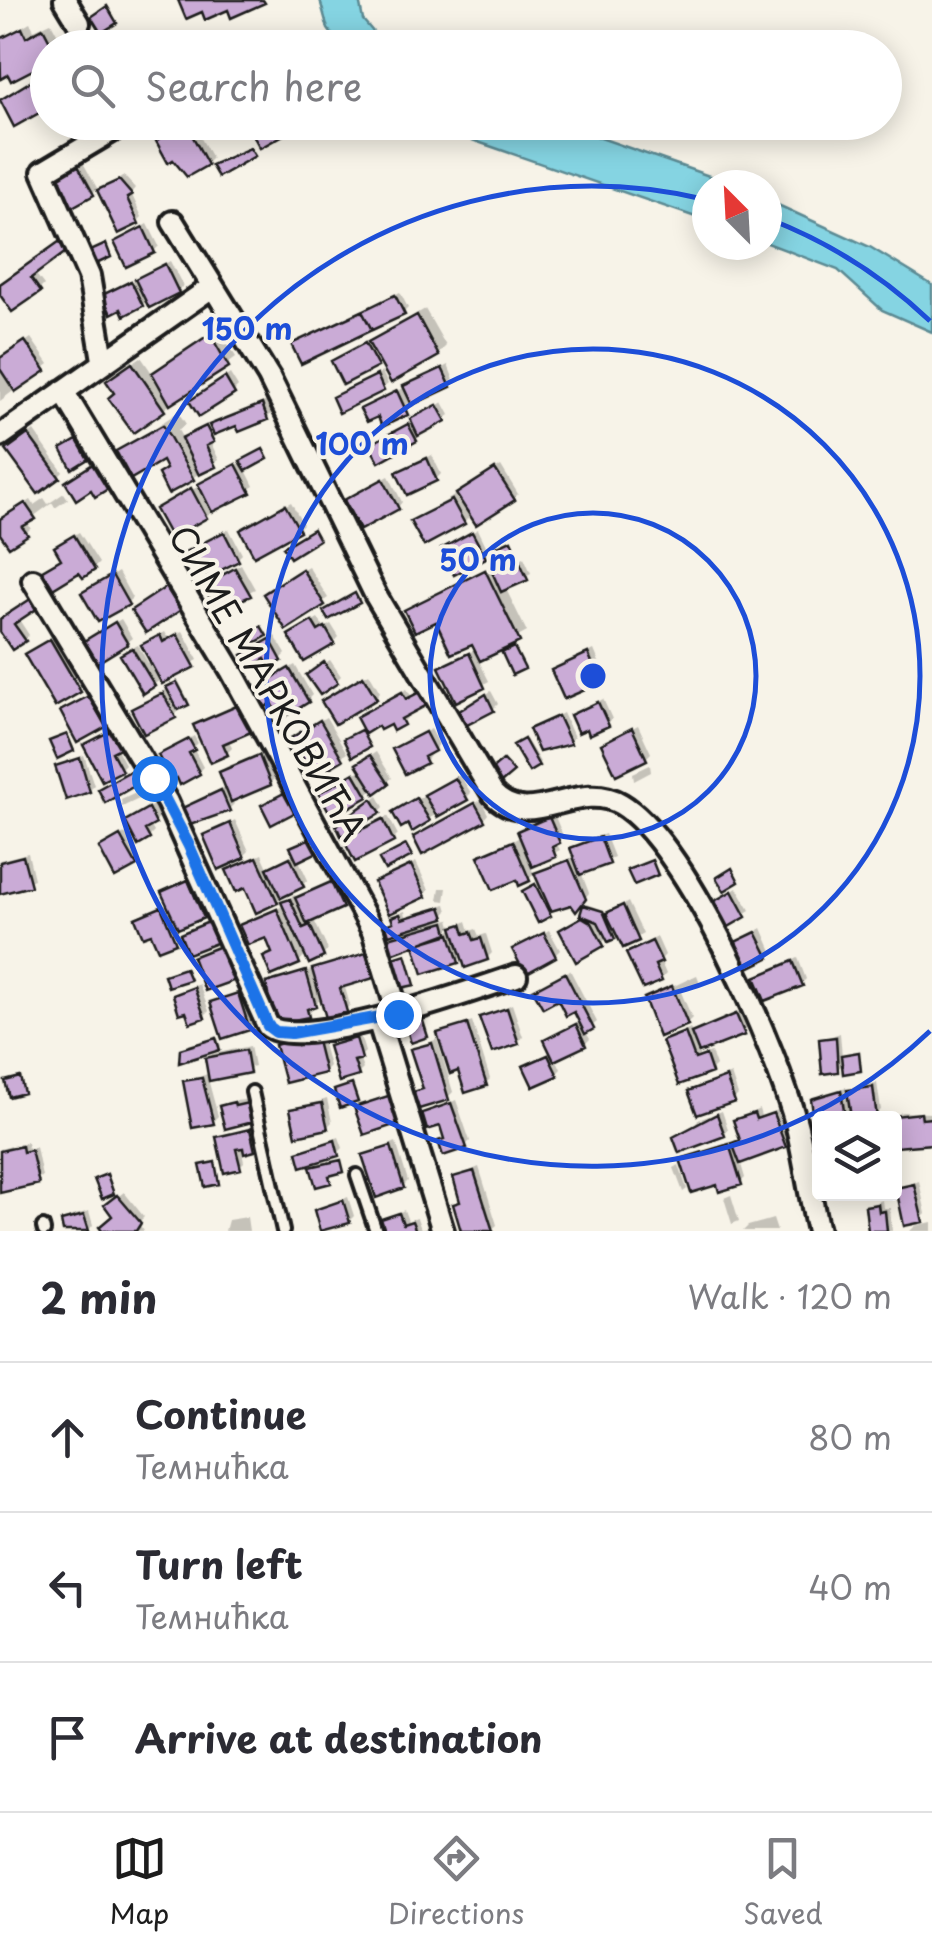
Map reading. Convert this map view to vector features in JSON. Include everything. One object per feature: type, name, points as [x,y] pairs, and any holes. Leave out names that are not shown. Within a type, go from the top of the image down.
[{"type":"street","points":[[65,0],[79,23]]},
{"type":"street","points":[[97,140],[43,172],[89,276],[103,360]]},
{"type":"street","points":[[173,222],[269,376],[376,596],[493,794],[504,805],[522,811],[564,800],[607,798],[650,827],[672,857],[733,968],[779,1078],[796,1126],[818,1231]]},
{"type":"street","points":[[0,436],[212,287]]},
{"type":"street","name":"СИМЕ МАРКОВИЋА","points":[[64,391],[296,789],[373,932],[388,1017],[444,1231]]},
{"type":"street","points":[[33,580],[166,802],[268,1026],[276,1032],[291,1033],[388,1017],[516,976]]},
{"type":"lane","points":[[252,1092],[283,1231]]},
{"type":"lane","points":[[357,1174],[376,1231]]},
{"type":"water","points":[[320,0],[359,0],[363,20],[372,30],[329,30]]},
{"type":"water","points":[[472,140],[607,140],[692,170],[692,216]]},
{"type":"water","points":[[782,207],[870,247],[932,285],[932,332],[882,310],[838,270],[782,249]]},
{"type":"building","points":[[178,0],[265,3],[231,18],[228,10],[205,20],[202,12],[186,19]]},
{"type":"building","points":[[107,6],[117,23],[99,30],[91,17]]},
{"type":"building","points":[[22,28],[26,37],[30,35],[30,71],[11,81],[8,75],[1,79],[0,39]]},
{"type":"building","points":[[30,82],[30,118],[14,127],[0,100]]},
{"type":"building","points":[[195,140],[208,165],[187,177],[173,160],[168,163],[156,141]]},
{"type":"building","points":[[256,140],[274,140],[260,148]]},
{"type":"building","points":[[250,148],[255,156],[218,177],[211,165]]},
{"type":"building","points":[[76,162],[94,195],[67,210],[53,185],[61,180],[56,173]]},
{"type":"building","points":[[119,180],[132,195],[127,198],[139,224],[118,234],[97,190]]},
{"type":"building","points":[[143,227],[155,253],[126,267],[114,242]]},
{"type":"building","points":[[63,239],[70,249],[31,278],[41,292],[12,312],[0,295],[0,284]]},
{"type":"building","points":[[106,244],[111,257],[92,266],[86,253]]},
{"type":"building","points":[[165,264],[179,293],[149,308],[135,279]]},
{"type":"building","points":[[131,281],[143,306],[124,316],[121,309],[111,314],[102,295]]},
{"type":"building","points":[[395,295],[405,315],[372,330],[362,311]]},
{"type":"building","points":[[362,311],[372,330],[301,364],[291,344]]},
{"type":"building","points":[[417,315],[439,356],[391,383],[368,342]]},
{"type":"building","points":[[210,334],[229,367],[170,405],[152,373]]},
{"type":"building","points":[[25,341],[46,371],[15,392],[0,369],[0,358]]},
{"type":"building","points":[[365,343],[378,367],[343,385],[331,361]]},
{"type":"building","points":[[132,363],[165,411],[133,433],[108,398],[114,393],[106,381]]},
{"type":"building","points":[[442,368],[451,387],[412,405],[403,386]]},
{"type":"building","points":[[377,375],[384,391],[339,413],[332,397]]},
{"type":"building","points":[[225,377],[235,394],[199,417],[189,401]]},
{"type":"building","points":[[397,391],[408,415],[382,427],[378,417],[367,422],[360,409]]},
{"type":"building","points":[[262,404],[268,420],[239,432],[236,426],[214,435],[209,425]]},
{"type":"building","points":[[437,405],[446,421],[418,436],[410,419]]},
{"type":"building","points":[[408,424],[417,441],[379,462],[369,445]]},
{"type":"building","points":[[163,425],[194,480],[168,494],[158,474],[166,469],[162,461],[131,479],[116,451]]},
{"type":"building","points":[[206,426],[214,442],[206,446],[216,467],[199,475],[181,438]]},
{"type":"building","points":[[28,434],[60,478],[38,494],[6,450]]},
{"type":"building","points":[[77,440],[88,459],[72,469],[61,449]]},
{"type":"building","points":[[263,449],[268,459],[246,471],[240,461]]},
{"type":"building","points":[[427,458],[437,481],[407,495],[396,472]]},
{"type":"building","points":[[96,462],[111,487],[95,497],[91,490],[76,500],[65,482]]},
{"type":"building","points":[[236,464],[251,493],[212,512],[198,484]]},
{"type":"building","points":[[495,469],[515,500],[476,525],[456,494]]},
{"type":"building","points":[[383,479],[399,509],[360,530],[344,500]]},
{"type":"building","points":[[191,488],[207,518],[171,538],[155,509]]},
{"type":"building","points":[[452,500],[465,524],[424,546],[410,521]]},
{"type":"building","points":[[25,503],[36,519],[22,527],[28,535],[9,547],[0,534],[0,519]]},
{"type":"building","points":[[285,505],[300,531],[254,556],[240,530]]},
{"type":"building","points":[[313,529],[319,540],[290,558],[283,547]]},
{"type":"building","points":[[224,532],[239,561],[207,577],[201,567],[195,570],[185,552]]},
{"type":"building","points":[[472,532],[486,558],[454,575],[441,549]]},
{"type":"building","points":[[74,535],[95,570],[83,578],[79,573],[51,590],[39,572],[61,559],[54,547]]},
{"type":"building","points":[[511,540],[517,553],[497,562],[491,549]]},
{"type":"building","points":[[519,560],[528,580],[501,592],[492,572]]},
{"type":"building","points":[[235,568],[251,596],[217,610],[203,586]]},
{"type":"building","points":[[302,569],[325,605],[286,630],[263,594]]},
{"type":"building","points":[[485,570],[520,642],[480,661],[472,645],[451,654],[436,622],[415,632],[404,610]]},
{"type":"building","points":[[112,575],[129,605],[98,622],[81,593]]},
{"type":"building","points":[[166,587],[181,610],[146,633],[131,610]]},
{"type":"building","points":[[355,593],[360,603],[328,620],[323,611]]},
{"type":"building","points":[[32,598],[38,608],[14,624],[26,641],[12,650],[0,632],[0,619]]},
{"type":"building","points":[[312,621],[318,631],[325,627],[335,644],[304,662],[288,635]]},
{"type":"building","points":[[115,622],[128,644],[97,663],[84,641]]},
{"type":"building","points":[[261,626],[267,636],[247,647],[241,637]]},
{"type":"building","points":[[177,634],[195,667],[162,684],[141,645],[160,635],[163,642]]},
{"type":"building","points":[[50,639],[81,692],[55,707],[24,654]]},
{"type":"building","points":[[270,639],[282,661],[270,668],[265,659],[250,668],[242,655]]},
{"type":"building","points":[[514,647],[525,669],[512,675],[502,653]]},
{"type":"building","points":[[132,648],[155,686],[143,694],[120,655]]},
{"type":"building","points":[[469,653],[485,688],[456,702],[439,667]]},
{"type":"building","points":[[588,653],[601,683],[564,699],[551,670]]},
{"type":"building","points":[[324,662],[338,683],[320,695],[306,675]]},
{"type":"building","points":[[289,668],[309,702],[281,719],[272,703],[263,709],[252,690]]},
{"type":"building","points":[[363,676],[377,699],[335,724],[321,701]]},
{"type":"building","points":[[177,682],[189,705],[178,710],[166,687]]},
{"type":"building","points":[[422,691],[429,704],[401,719],[404,725],[393,731],[390,725],[380,730],[378,726],[365,734],[356,717],[402,692],[406,699]]},
{"type":"building","points":[[163,693],[176,718],[144,734],[131,709]]},
{"type":"building","points":[[486,694],[494,711],[463,727],[456,713]]},
{"type":"building","points":[[89,696],[106,727],[77,743],[60,711]]},
{"type":"building","points":[[598,702],[609,726],[589,735],[587,729],[578,733],[570,715]]},
{"type":"building","points":[[239,705],[251,732],[223,744],[228,755],[210,763],[193,725]]},
{"type":"building","points":[[558,716],[571,744],[539,752],[529,729]]},
{"type":"building","points":[[320,720],[343,760],[314,777],[291,738]]},
{"type":"building","points":[[632,728],[647,760],[616,775],[601,744]]},
{"type":"building","points":[[113,730],[122,747],[112,752],[122,771],[102,781],[83,745]]},
{"type":"building","points":[[361,730],[370,747],[352,757],[343,739]]},
{"type":"building","points":[[425,732],[435,751],[424,757],[427,763],[405,774],[392,749]]},
{"type":"building","points":[[67,734],[74,751],[57,759],[49,741]]},
{"type":"building","points":[[189,739],[195,750],[189,753],[200,774],[180,785],[177,778],[171,781],[158,755]]},
{"type":"building","points":[[524,739],[539,766],[529,772],[513,745]]},
{"type":"building","points":[[259,755],[271,785],[231,802],[219,772]]},
{"type":"building","points":[[370,755],[389,784],[375,794],[356,764]]},
{"type":"building","points":[[80,758],[90,792],[66,800],[55,766]]},
{"type":"building","points":[[503,760],[514,772],[501,783],[490,771]]},
{"type":"building","points":[[134,769],[141,782],[105,803],[98,789]]},
{"type":"building","points":[[354,773],[368,797],[332,817],[319,793]]},
{"type":"building","points":[[455,778],[468,800],[437,817],[424,795]]},
{"type":"building","points":[[221,790],[230,811],[190,825],[182,808]]},
{"type":"building","points":[[286,792],[296,812],[271,825],[261,805]]},
{"type":"building","points":[[416,798],[430,821],[412,832],[408,824],[401,828],[392,812]]},
{"type":"building","points":[[372,799],[381,813],[341,836],[336,825]]},
{"type":"building","points":[[475,803],[485,821],[422,855],[413,837]]},
{"type":"building","points":[[148,808],[156,824],[145,830],[150,839],[138,846],[125,821]]},
{"type":"building","points":[[549,817],[560,843],[552,847],[556,857],[532,867],[517,831]]},
{"type":"building","points":[[383,819],[394,842],[355,862],[343,839]]},
{"type":"building","points":[[230,823],[245,858],[218,870],[203,835]]},
{"type":"building","points":[[120,836],[137,866],[115,878],[99,848]]},
{"type":"building","points":[[313,837],[320,851],[297,862],[290,847]]},
{"type":"building","points":[[600,837],[610,864],[580,875],[570,848]]},
{"type":"building","points":[[513,841],[530,881],[519,886],[517,880],[493,890],[478,856]]},
{"type":"building","points":[[406,845],[412,856],[385,870],[379,859]]},
{"type":"building","points":[[23,856],[31,886],[0,894],[0,862]]},
{"type":"building","points":[[257,857],[278,903],[256,913],[245,888],[236,892],[226,870]]},
{"type":"building","points":[[290,857],[304,887],[281,898],[267,868]]},
{"type":"building","points":[[569,860],[586,899],[576,912],[571,905],[551,911],[534,873]]},
{"type":"building","points":[[652,860],[658,875],[634,885],[627,870]]},
{"type":"building","points":[[411,865],[426,897],[389,914],[374,882]]},
{"type":"building","points":[[732,868],[739,882],[724,891],[716,878]]},
{"type":"building","points":[[188,880],[204,918],[178,929],[161,892]]},
{"type":"building","points":[[331,882],[343,908],[307,924],[295,898]]},
{"type":"building","points":[[535,884],[551,916],[538,923],[522,891]]},
{"type":"building","points":[[732,891],[746,917],[725,929],[711,903]]},
{"type":"building","points":[[290,899],[303,928],[310,925],[324,957],[309,964],[281,902]]},
{"type":"building","points":[[583,905],[603,911],[615,939],[608,942],[598,922],[580,915]]},
{"type":"building","points":[[623,905],[639,941],[623,948],[606,913]]},
{"type":"building","points":[[161,907],[176,943],[158,950],[151,934],[143,937],[135,918]]},
{"type":"building","points":[[441,907],[445,918],[389,935],[386,925],[393,922],[391,917],[400,914],[402,919]]},
{"type":"building","points":[[277,909],[300,964],[271,976],[263,957],[272,953],[266,938],[248,945],[239,925]]},
{"type":"building","points":[[582,917],[592,923],[604,946],[576,962],[559,930]]},
{"type":"building","points":[[211,921],[219,942],[188,954],[180,934]]},
{"type":"building","points":[[445,922],[448,933],[389,955],[385,939]]},
{"type":"building","points":[[462,924],[465,934],[471,932],[474,940],[481,938],[488,960],[465,968],[452,927]]},
{"type":"building","points":[[756,932],[769,958],[748,968],[735,942]]},
{"type":"building","points":[[544,933],[556,957],[525,974],[512,949]]},
{"type":"building","points":[[450,934],[459,963],[423,974],[414,945]]},
{"type":"building","points":[[652,941],[662,962],[655,965],[662,981],[643,989],[626,953]]},
{"type":"building","points":[[220,946],[233,981],[205,991],[192,957]]},
{"type":"building","points":[[366,953],[374,978],[340,988],[347,1012],[326,1018],[312,969]]},
{"type":"building","points":[[406,954],[415,985],[401,988],[393,958]]},
{"type":"building","points":[[793,961],[803,986],[765,1001],[755,977]]},
{"type":"building","points":[[185,968],[190,980],[168,987],[164,975]]},
{"type":"building","points":[[306,971],[316,1006],[307,1009],[309,1017],[273,1024],[266,983]]},
{"type":"building","points":[[565,973],[594,1029],[585,1034],[574,1012],[566,1016],[558,1000],[543,1008],[533,990]]},
{"type":"building","points":[[672,986],[688,1025],[659,1037],[644,998]]},
{"type":"building","points":[[194,987],[205,1018],[190,1023],[186,1012],[179,1014],[173,995]]},
{"type":"building","points":[[238,993],[250,1030],[222,1039],[210,1002]]},
{"type":"building","points":[[507,1008],[519,1044],[492,1053],[479,1017]]},
{"type":"building","points":[[736,1014],[745,1035],[699,1053],[691,1033]]},
{"type":"building","points":[[422,1018],[428,1037],[411,1043],[405,1023]]},
{"type":"building","points":[[467,1024],[487,1086],[465,1093],[458,1071],[450,1074],[437,1033]]},
{"type":"building","points":[[576,1024],[586,1046],[554,1061],[544,1040]]},
{"type":"building","points":[[685,1032],[695,1059],[706,1055],[712,1073],[679,1085],[662,1041]]},
{"type":"building","points":[[836,1037],[838,1072],[822,1074],[819,1039]]},
{"type":"building","points":[[216,1038],[220,1050],[179,1063],[180,1049]]},
{"type":"building","points":[[356,1038],[362,1059],[354,1061],[359,1076],[339,1082],[328,1046]]},
{"type":"building","points":[[296,1039],[298,1045],[317,1041],[325,1073],[285,1083],[275,1045]]},
{"type":"building","points":[[432,1043],[449,1100],[419,1109],[413,1092],[423,1089],[410,1049]]},
{"type":"building","points":[[246,1050],[250,1073],[209,1081],[205,1058]]},
{"type":"building","points":[[859,1052],[861,1071],[843,1074],[841,1055]]},
{"type":"building","points":[[548,1055],[558,1076],[533,1087],[523,1066]]},
{"type":"building","points":[[20,1077],[24,1093],[9,1097],[5,1081]]},
{"type":"building","points":[[726,1077],[735,1102],[697,1115],[688,1091]]},
{"type":"building","points":[[202,1078],[214,1124],[192,1128],[183,1081]]},
{"type":"building","points":[[352,1084],[358,1102],[340,1108],[334,1090]]},
{"type":"building","points":[[873,1087],[876,1111],[850,1111],[847,1090]]},
{"type":"building","points":[[841,1090],[844,1111],[813,1111],[811,1099]]},
{"type":"building","points":[[391,1095],[400,1123],[364,1135],[354,1107]]},
{"type":"building","points":[[234,1102],[235,1106],[248,1103],[252,1122],[225,1129],[219,1106]]},
{"type":"building","points":[[322,1103],[328,1129],[296,1136],[290,1109]]},
{"type":"building","points":[[451,1103],[467,1148],[443,1156],[438,1141],[444,1139],[440,1126],[427,1130],[422,1113]]},
{"type":"building","points":[[754,1113],[756,1119],[773,1113],[786,1147],[740,1164],[732,1143],[740,1140],[733,1120]]},
{"type":"building","points":[[921,1113],[922,1119],[932,1118],[932,1144],[902,1146],[902,1115]]},
{"type":"building","points":[[717,1114],[725,1136],[679,1153],[673,1137]]},
{"type":"building","points":[[250,1129],[255,1151],[244,1154],[243,1148],[236,1149],[241,1169],[224,1173],[216,1137]]},
{"type":"building","points":[[335,1140],[339,1156],[301,1167],[297,1152]]},
{"type":"building","points":[[729,1144],[742,1185],[719,1192],[717,1185],[691,1193],[680,1159]]},
{"type":"building","points":[[22,1146],[23,1152],[31,1150],[39,1184],[0,1193],[0,1151]]},
{"type":"building","points":[[391,1146],[404,1188],[376,1198],[362,1155]]},
{"type":"building","points":[[341,1160],[344,1172],[329,1176],[331,1183],[316,1187],[310,1167]]},
{"type":"building","points":[[215,1162],[219,1184],[205,1187],[200,1165]]},
{"type":"building","points":[[474,1171],[493,1231],[461,1231],[453,1204],[460,1202],[453,1177]]},
{"type":"building","points":[[107,1174],[114,1194],[102,1199],[94,1179]]},
{"type":"building","points":[[914,1184],[923,1222],[904,1226],[899,1201],[902,1201],[902,1187]]},
{"type":"building","points":[[117,1195],[141,1223],[136,1231],[102,1231],[99,1227],[112,1216],[104,1205]]},
{"type":"building","points":[[343,1200],[350,1223],[320,1231],[314,1210]]},
{"type":"building","points":[[878,1204],[879,1212],[885,1211],[887,1231],[868,1231],[865,1206]]},
{"type":"building","points":[[399,1213],[403,1224],[412,1221],[416,1231],[385,1231],[381,1219]]},
{"type":"building","points":[[84,1215],[89,1231],[63,1231],[61,1221]]},
{"type":"route","points":[[154,778],[189,846],[268,1026],[276,1032],[291,1033],[398,1014]]}]
